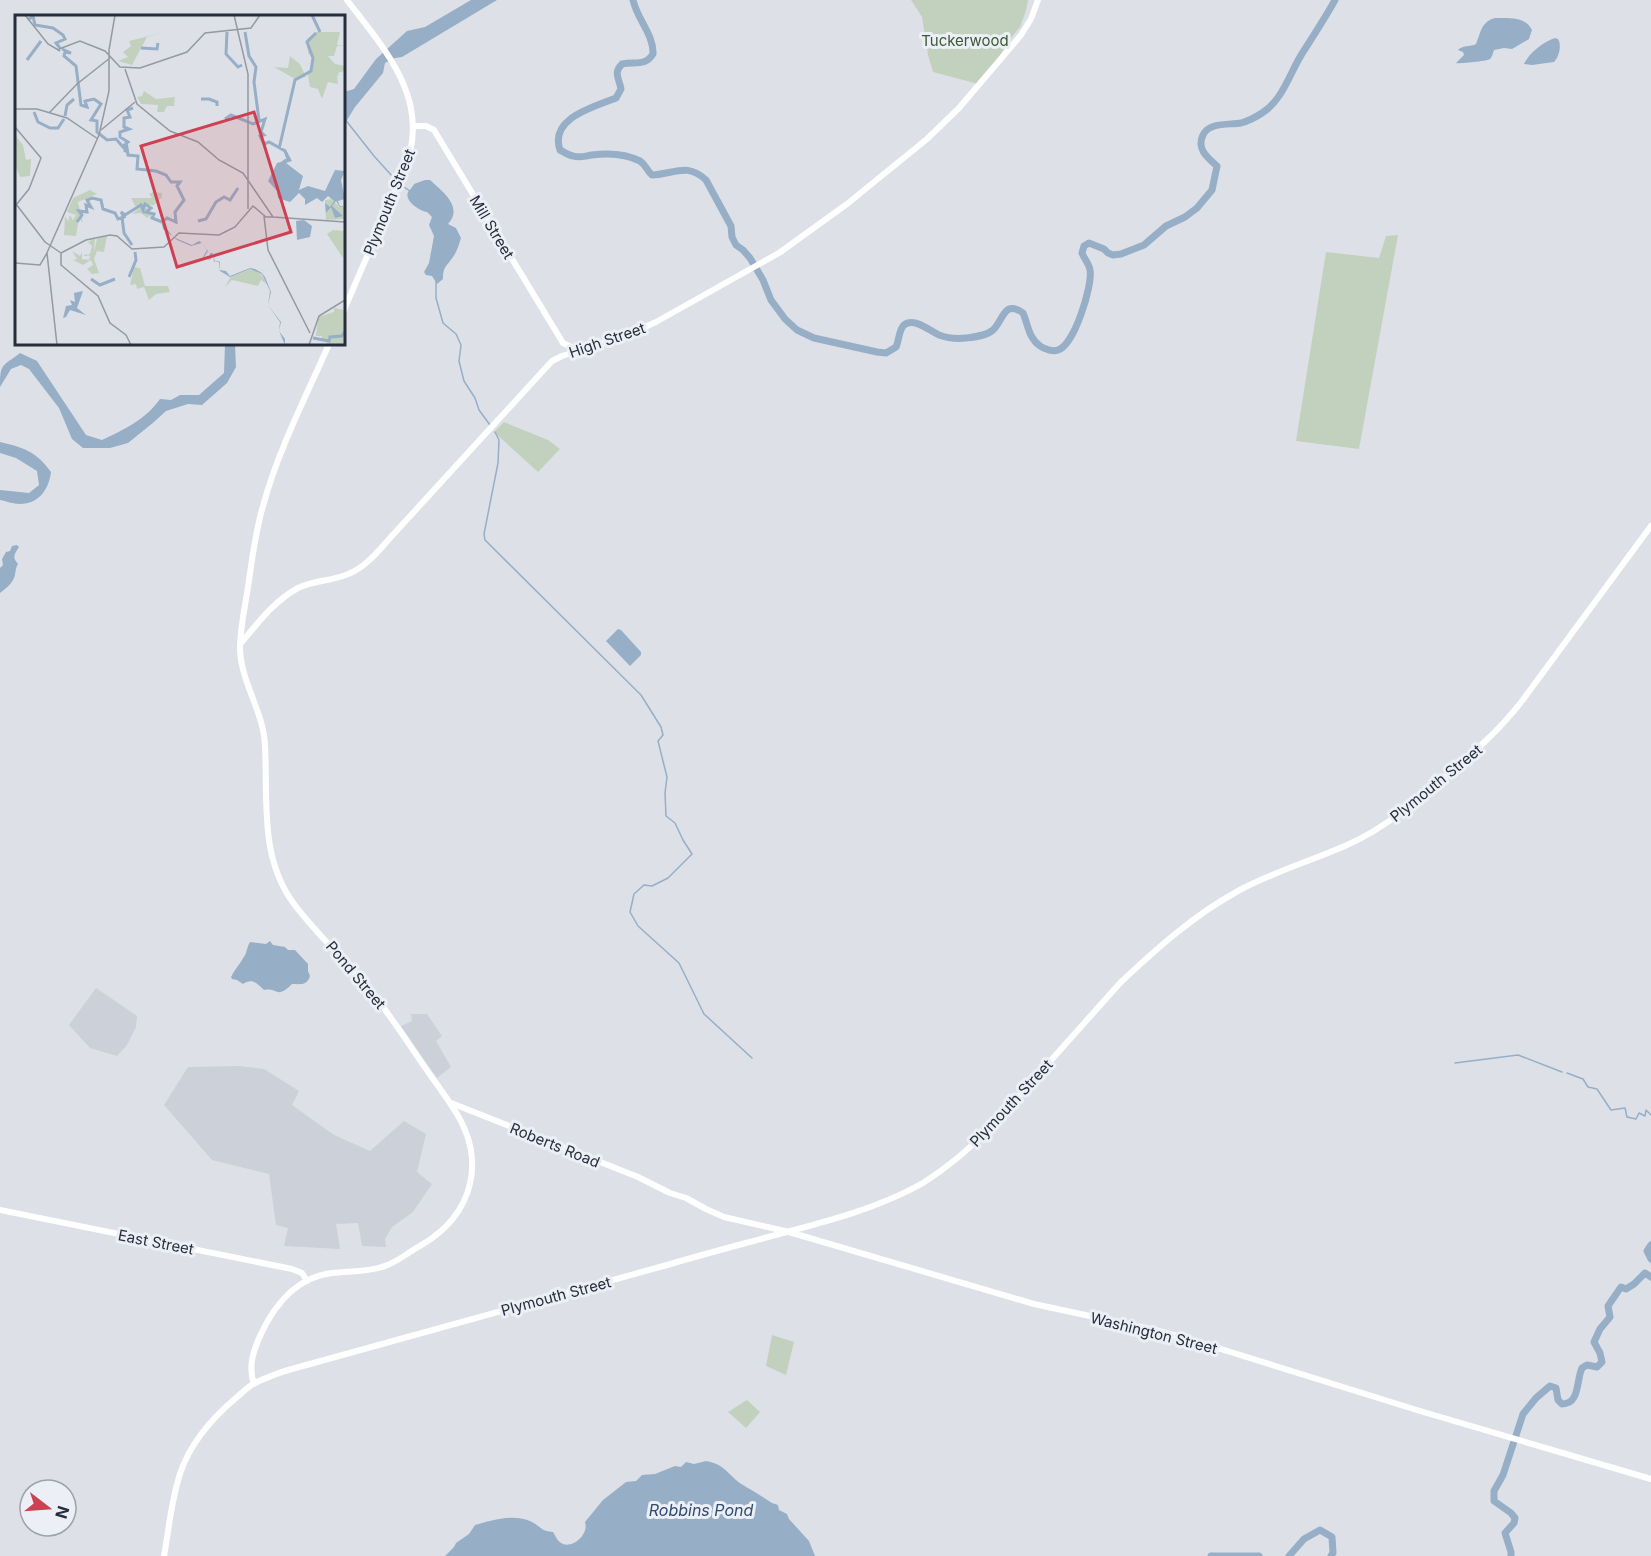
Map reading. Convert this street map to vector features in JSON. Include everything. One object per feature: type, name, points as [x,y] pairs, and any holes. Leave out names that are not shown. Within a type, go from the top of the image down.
[{"type":"main road","name":"Plymouth Street","points":[[345,308],[408,162],[413,126],[407,95],[399,73],[385,50],[347,0]]},
{"type":"main road","name":"High Street","points":[[240,644],[273,607],[290,593],[308,584],[346,575],[364,564],[495,425],[545,367],[559,357],[625,336],[651,325],[751,269],[791,245],[909,154],[949,118],[1022,35],[1038,0]]},
{"type":"main road","name":"Mill Street","points":[[413,126],[426,126],[434,130],[563,343]]},
{"type":"main road","points":[[559,357],[563,343],[577,350]]},
{"type":"main road","points":[[240,644],[254,544],[267,491],[329,345]]},
{"type":"main road","name":"Plymouth Street","points":[[164,1556],[173,1499],[185,1461],[213,1419],[254,1384],[299,1367],[789,1232],[876,1205],[929,1179],[979,1140],[1120,984],[1141,963],[1185,927],[1239,890],[1282,870],[1354,842],[1386,824],[1416,802],[1483,744],[1510,716],[1651,526]]},
{"type":"main road","name":"Pond Street","points":[[240,644],[243,667],[265,738],[268,838],[278,875],[295,906],[376,998],[451,1103],[464,1126],[470,1147],[472,1177],[467,1195],[455,1217],[442,1230],[389,1265],[330,1273],[307,1281]]},
{"type":"main road","name":"Roberts Road","points":[[451,1103],[658,1187]]},
{"type":"main road","name":"Washington Street","points":[[658,1187],[724,1217],[789,1232],[1034,1304],[1195,1341],[1515,1440],[1651,1479]]},
{"type":"main road","name":"East Street","points":[[0,1210],[292,1269],[302,1273],[307,1281]]},
{"type":"main road","points":[[254,1384],[251,1374],[252,1357],[267,1322],[283,1298],[307,1281]]},
{"type":"shaded area","points":[[96,988],[137,1016],[136,1027],[127,1045],[117,1056],[90,1048],[69,1025]]},
{"type":"shaded area","points":[[411,1014],[427,1014],[442,1036],[436,1041],[451,1067],[437,1078],[401,1026],[412,1021]]},
{"type":"shaded area","points":[[239,1066],[264,1069],[299,1091],[292,1105],[334,1135],[370,1151],[404,1121],[426,1134],[417,1172],[432,1184],[413,1212],[392,1227],[385,1239],[386,1247],[362,1246],[358,1223],[336,1224],[340,1249],[284,1246],[288,1228],[276,1225],[269,1174],[212,1160],[164,1105],[188,1067]]},
{"type":"green space","name":"Tuckerwood","points":[[911,0],[1028,0],[1020,27],[1006,44],[982,85],[933,72],[922,17]]},
{"type":"green space","points":[[1398,235],[1359,449],[1296,441],[1326,252],[1379,258],[1386,236]]},
{"type":"green space","points":[[504,422],[548,440],[560,449],[538,472],[494,432]]},
{"type":"green space","points":[[772,1335],[794,1342],[786,1375],[766,1366]]},
{"type":"green space","points":[[747,1400],[760,1412],[746,1428],[728,1412]]},
{"type":"water","points":[[471,0],[497,0],[402,57],[385,63],[383,73],[355,107],[345,123],[345,92],[354,89],[376,59],[407,31],[425,27]]},
{"type":"water","points":[[1495,18],[1525,22],[1532,30],[1529,39],[1512,49],[1494,50],[1488,60],[1456,63],[1464,55],[1458,50],[1476,44],[1484,25]]},
{"type":"water","points":[[1555,38],[1558,39],[1560,48],[1554,62],[1524,64],[1537,48]]},
{"type":"water","points":[[430,180],[450,200],[454,212],[448,224],[456,228],[461,238],[456,253],[445,269],[443,279],[437,284],[432,276],[424,272],[429,263],[434,236],[429,225],[432,217],[413,205],[407,195],[414,184]]},
{"type":"water","points":[[225,345],[235,345],[236,367],[227,383],[202,405],[188,404],[166,411],[128,443],[110,448],[83,448],[72,439],[59,408],[29,369],[21,365],[11,369],[0,387],[3,366],[20,353],[37,361],[86,435],[102,440],[127,428],[160,399],[171,400],[180,395],[199,395],[224,373]]},
{"type":"water","points":[[0,442],[29,451],[51,472],[45,490],[38,498],[20,504],[0,500],[0,490],[29,493],[39,485],[37,471],[16,458],[0,453]]},
{"type":"water","points":[[12,546],[19,547],[14,558],[18,564],[14,578],[10,585],[0,593],[2,559]]},
{"type":"water","points":[[618,629],[641,652],[641,655],[630,666],[606,641]]},
{"type":"water","points":[[270,941],[273,945],[295,950],[308,964],[310,976],[307,981],[303,984],[292,984],[280,992],[264,990],[252,981],[243,984],[232,979],[250,942],[266,944]]},
{"type":"water","name":"Robbins Pond","points":[[706,1461],[723,1468],[743,1485],[778,1505],[779,1510],[787,1514],[809,1541],[815,1556],[445,1556],[456,1543],[469,1534],[475,1525],[504,1518],[525,1519],[543,1530],[553,1532],[561,1543],[572,1544],[583,1535],[585,1522],[603,1500],[626,1482],[636,1481],[642,1475],[655,1474],[675,1466],[681,1467],[686,1462],[694,1464]]},
{"type":"waterway","points":[[633,0],[651,40],[653,54],[646,61],[622,64],[619,67],[617,76],[621,89],[616,98],[586,110],[567,122],[558,139],[560,150],[578,157],[604,154],[629,157],[644,164],[652,175],[680,170],[693,171],[706,180],[731,226],[732,237],[736,245],[750,258],[771,300],[785,319],[797,330],[814,338],[886,353],[896,347],[901,329],[908,323],[922,325],[945,337],[973,337],[993,330],[1005,313],[1012,308],[1023,313],[1031,335],[1040,346],[1054,351],[1064,346],[1076,327],[1089,288],[1090,270],[1082,253],[1084,246],[1089,243],[1113,255],[1121,254],[1144,245],[1166,226],[1197,208],[1212,190],[1217,166],[1202,149],[1203,135],[1210,128],[1244,122],[1257,116],[1275,101],[1335,0]]},
{"type":"waterway","points":[[345,119],[393,177]]},
{"type":"waterway","points":[[404,187],[410,191]]},
{"type":"waterway","points":[[436,282],[436,298],[443,323],[456,334],[461,345],[459,361],[464,381],[475,398],[479,410],[490,425]]},
{"type":"waterway","points":[[495,432],[499,440],[498,463],[484,534],[485,540],[641,695],[661,727],[663,735],[658,741],[667,777],[666,816],[675,823],[692,854],[668,878],[652,886],[644,885],[634,894],[630,912],[638,926],[679,963],[704,1014],[752,1058]]},
{"type":"waterway","points":[[1455,1063],[1518,1055],[1562,1072]]},
{"type":"waterway","points":[[1567,1073],[1583,1079],[1588,1087],[1597,1089],[1611,1110],[1625,1108],[1627,1117],[1636,1119],[1639,1113],[1645,1116],[1646,1110],[1651,1115]]},
{"type":"waterway","points":[[1651,1245],[1647,1251],[1651,1259]]},
{"type":"waterway","points":[[1511,1556],[1505,1533],[1514,1523],[1515,1518],[1494,1501],[1494,1491],[1503,1475],[1523,1414],[1550,1386],[1556,1388],[1558,1400],[1562,1404],[1572,1400],[1582,1368],[1587,1365],[1597,1367],[1602,1362],[1594,1342],[1600,1329],[1610,1317],[1608,1306],[1621,1287],[1626,1289],[1645,1273],[1651,1277]]},
{"type":"waterway","points":[[1289,1556],[1304,1539],[1320,1530],[1332,1537],[1333,1553],[1331,1556]]},
{"type":"waterway","points":[[1211,1556],[1259,1556]]}]
